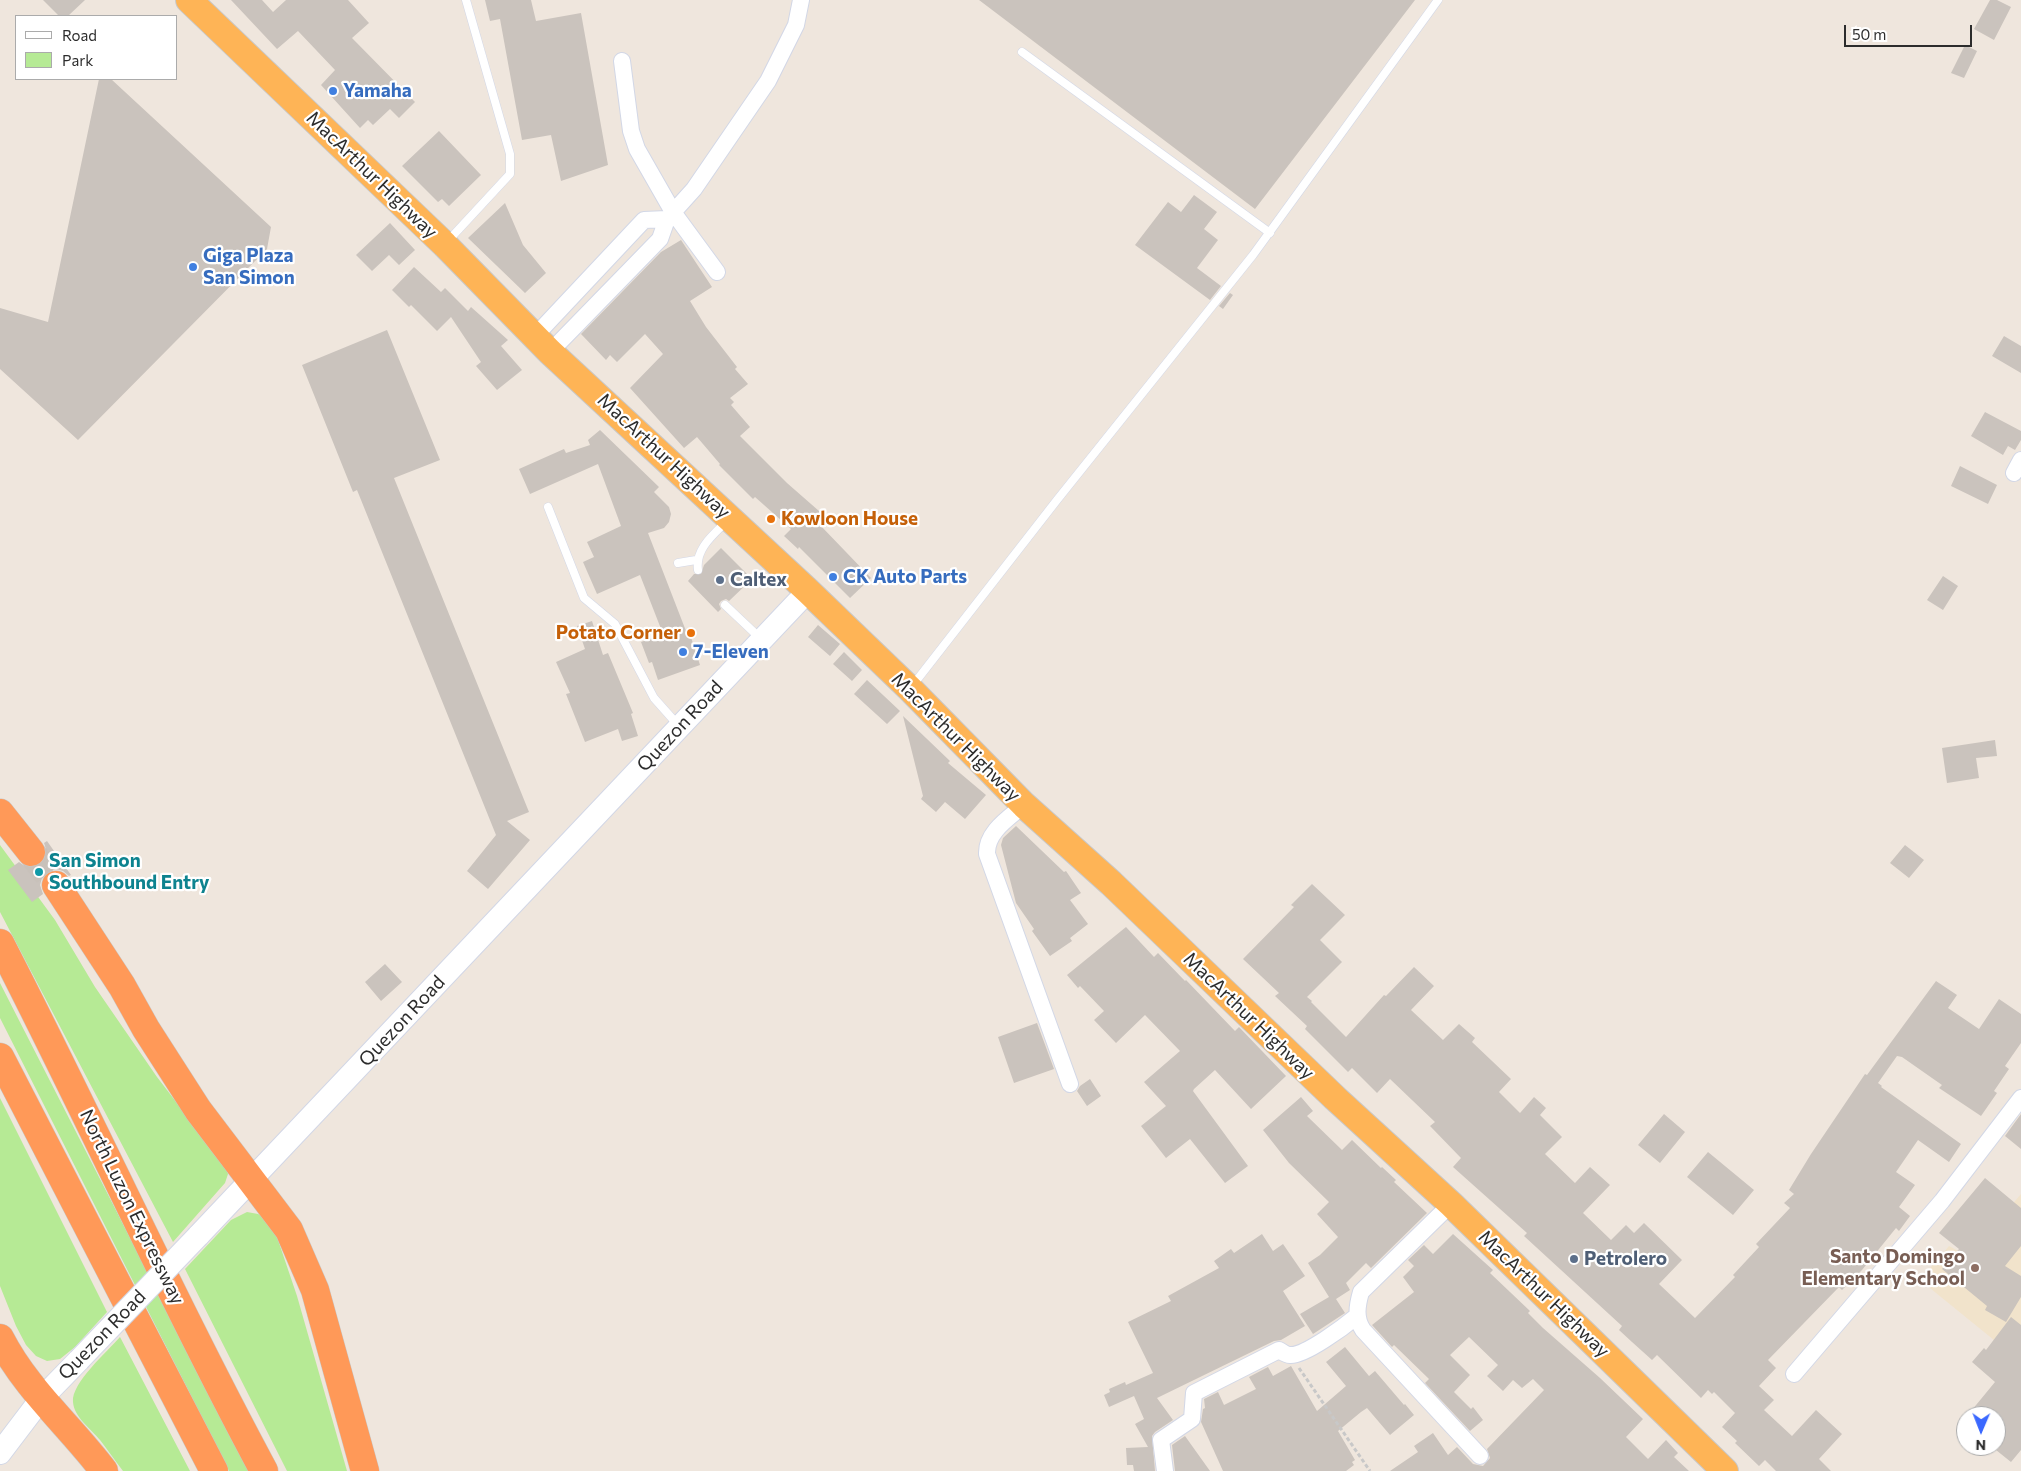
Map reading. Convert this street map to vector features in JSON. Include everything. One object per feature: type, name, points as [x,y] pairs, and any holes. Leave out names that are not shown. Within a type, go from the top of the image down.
[{"type":"highway","name":"MacArthur Highway","points":[[189,0],[444,245],[542,344],[808,591],[910,689],[1024,805],[1111,883],[1335,1098],[1451,1204],[1725,1471]]},
{"type":"highway","points":[[0,813],[31,852]]},
{"type":"highway","points":[[56,885],[122,986],[146,1029],[198,1110],[289,1230],[315,1290],[365,1471]]},
{"type":"highway","name":"North Luzon Expressway","points":[[0,943],[57,1053],[224,1398],[264,1471]]},
{"type":"highway","points":[[0,1057],[214,1471]]},
{"type":"highway","points":[[0,1338],[10,1358],[40,1399],[84,1445],[104,1471]]},
{"type":"main road","name":"Quezon Road","points":[[0,1453],[40,1399],[252,1181],[808,591]]},
{"type":"street","points":[[542,344],[602,298],[660,238],[670,216],[694,189],[768,81],[796,25],[802,0]]},
{"type":"street","points":[[622,61],[631,131],[637,150],[670,216],[717,272]]},
{"type":"street","points":[[542,344],[584,283],[644,220],[670,216]]},
{"type":"street","points":[[613,253],[629,270]]},
{"type":"street","points":[[584,283],[602,298]]},
{"type":"street","points":[[1024,805],[995,831],[987,848],[987,854],[1070,1084]]},
{"type":"street","points":[[1794,1374],[1942,1201],[2021,1098]]},
{"type":"street","points":[[1451,1204],[1361,1292],[1357,1304],[1357,1316],[1363,1330],[1480,1456]]},
{"type":"street","points":[[1165,1471],[1161,1440],[1192,1419],[1194,1393],[1279,1350],[1290,1355],[1303,1352],[1337,1332],[1357,1316]]},
{"type":"lane","points":[[444,245],[510,174],[510,154],[466,0]]},
{"type":"lane","points":[[910,689],[1270,232],[1438,0]]},
{"type":"lane","points":[[1022,52],[1270,232]]},
{"type":"lane","points":[[548,507],[584,598],[615,624],[654,698],[680,727]]},
{"type":"lane","points":[[698,570],[696,560],[705,544],[730,517]]},
{"type":"lane","points":[[678,563],[696,560]]},
{"type":"lane","points":[[725,605],[762,640]]},
{"type":"path","points":[[1290,1355],[1370,1471]]},
{"type":"shaded area","name":"Santo Domingo Elementary School","points":[[2021,1194],[2021,1362],[1920,1280],[1949,1246],[1968,1256]]},
{"type":"green space","points":[[0,845],[55,920],[95,987],[157,1077],[226,1167],[228,1174],[225,1183],[173,1242],[0,912]]},
{"type":"green space","points":[[0,983],[249,1471],[229,1471],[0,1018]]},
{"type":"green space","points":[[0,1098],[107,1312],[75,1347],[60,1359],[47,1361],[36,1356],[26,1345],[0,1286]]},
{"type":"green space","points":[[247,1212],[258,1214],[269,1220],[276,1234],[297,1296],[347,1471],[287,1471],[185,1269],[231,1220]]},
{"type":"green space","points":[[120,1337],[190,1471],[123,1471],[100,1440],[76,1413],[73,1402],[78,1386],[91,1368]]},
{"type":"building","points":[[43,0],[85,0],[69,15],[58,15]]},
{"type":"building","points":[[231,0],[262,0],[273,12],[286,0],[348,0],[369,23],[352,38],[415,102],[399,118],[390,109],[373,125],[368,120],[360,128],[321,85],[335,70],[298,31],[277,49]]},
{"type":"building","points":[[485,0],[531,0],[536,21],[581,13],[608,165],[561,181],[551,135],[522,140],[500,19],[490,21]]},
{"type":"building","points":[[979,0],[1415,0],[1255,209]]},
{"type":"building","points":[[1990,0],[1997,0],[2011,7],[1994,40],[1974,29]]},
{"type":"building","points":[[1965,45],[1977,51],[1964,78],[1951,73]]},
{"type":"building","points":[[99,80],[112,80],[271,227],[267,249],[78,440],[0,369],[0,308],[48,322]]},
{"type":"building","points":[[439,131],[481,175],[449,206],[442,199],[438,202],[402,166]]},
{"type":"building","points":[[1194,195],[1217,212],[1204,229],[1218,240],[1197,268],[1221,286],[1210,300],[1135,245],[1168,202],[1181,212]]},
{"type":"building","points":[[505,203],[523,245],[546,273],[525,293],[468,238]]},
{"type":"building","points":[[390,223],[415,250],[399,265],[389,255],[372,271],[356,255]]},
{"type":"building","points":[[681,240],[712,287],[690,301],[706,327],[737,367],[735,369],[748,384],[730,398],[734,402],[731,405],[750,427],[740,436],[787,483],[827,518],[820,525],[871,578],[850,598],[799,547],[798,549],[784,536],[791,529],[755,497],[753,499],[719,465],[697,437],[684,448],[630,388],[663,354],[645,334],[617,362],[610,355],[606,360],[581,334],[661,252]]},
{"type":"building","points":[[414,267],[441,292],[445,288],[468,311],[471,307],[508,340],[501,346],[522,370],[497,390],[476,366],[481,362],[451,317],[437,331],[411,305],[409,307],[392,290]]},
{"type":"building","points":[[1230,293],[1233,295],[1223,309],[1219,306]]},
{"type":"building","points":[[387,330],[440,460],[394,478],[529,812],[507,821],[530,840],[488,889],[467,871],[496,835],[357,490],[353,492],[302,365]]},
{"type":"building","points":[[2004,336],[2021,346],[2021,373],[1992,356]]},
{"type":"building","points":[[1985,412],[2021,431],[2021,440],[2015,450],[2008,446],[2003,455],[1971,436]]},
{"type":"building","points":[[600,430],[659,487],[654,492],[669,507],[671,514],[669,522],[664,528],[648,533],[686,631],[689,631],[700,665],[658,680],[652,662],[649,663],[641,642],[663,634],[640,575],[597,594],[583,562],[594,557],[587,542],[621,526],[598,464],[530,494],[519,469],[564,449],[566,453],[590,445],[588,440]]},
{"type":"building","points":[[1960,466],[1997,485],[1988,504],[1951,486]]},
{"type":"building","name":"Caltex","points":[[721,548],[752,579],[729,601],[726,599],[721,601],[719,604],[721,609],[718,612],[688,581],[694,574],[701,574],[704,565]]},
{"type":"building","points":[[1943,576],[1958,586],[1943,610],[1927,600]]},
{"type":"building","points":[[592,621],[603,655],[608,653],[633,713],[631,714],[638,736],[622,741],[618,729],[585,742],[566,694],[570,693],[556,662],[585,649],[577,626]]},
{"type":"building","points":[[818,625],[840,644],[830,656],[808,637]]},
{"type":"building","points":[[844,652],[862,670],[852,681],[833,664]]},
{"type":"building","points":[[867,680],[900,711],[887,724],[854,694]]},
{"type":"building","points":[[903,716],[950,761],[948,763],[986,795],[965,819],[945,802],[936,812],[921,799],[923,796]]},
{"type":"building","points":[[1995,740],[1997,756],[1976,758],[1979,778],[1947,783],[1942,748]]},
{"type":"building","points":[[1016,826],[1064,872],[1066,871],[1081,893],[1070,900],[1088,924],[1070,938],[1072,941],[1050,956],[1032,931],[1034,929],[1016,903],[1001,845],[1003,838]]},
{"type":"building","name":"San Simon Southbound Entry","points":[[47,841],[71,875],[69,876],[63,871],[56,869],[47,872],[42,878],[40,885],[43,894],[32,902],[8,870],[19,862],[26,867],[34,867],[40,864],[46,857],[44,843]]},
{"type":"building","points":[[1905,845],[1924,860],[1909,878],[1890,863]]},
{"type":"building","points":[[1312,884],[1345,915],[1320,940],[1342,962],[1307,997],[1311,1002],[1346,1037],[1384,995],[1386,996],[1414,967],[1434,986],[1411,1010],[1443,1040],[1459,1024],[1475,1038],[1472,1042],[1511,1079],[1499,1092],[1520,1113],[1534,1097],[1546,1108],[1540,1115],[1562,1137],[1545,1154],[1575,1183],[1590,1167],[1610,1185],[1583,1213],[1611,1240],[1626,1225],[1634,1233],[1644,1223],[1682,1260],[1659,1284],[1695,1318],[1735,1277],[1733,1275],[1759,1247],[1756,1244],[1790,1208],[1784,1203],[1794,1194],[1789,1190],[1811,1154],[1865,1074],[1867,1075],[1936,981],[1957,995],[1948,1008],[1979,1029],[1999,999],[2021,1014],[2021,1043],[2005,1066],[2009,1069],[1994,1091],[1997,1093],[1981,1116],[1939,1088],[1942,1085],[1902,1057],[1897,1056],[1878,1083],[1961,1144],[1949,1162],[1918,1140],[1896,1172],[1915,1185],[1899,1207],[1910,1216],[1899,1231],[1896,1228],[1862,1270],[1842,1290],[1839,1287],[1768,1360],[1776,1368],[1759,1386],[1774,1400],[1764,1410],[1792,1436],[1816,1410],[1842,1434],[1819,1459],[1831,1471],[1776,1471],[1765,1460],[1759,1466],[1735,1443],[1737,1441],[1722,1427],[1735,1413],[1714,1392],[1712,1394],[1708,1390],[1701,1398],[1657,1355],[1652,1360],[1632,1342],[1619,1330],[1622,1326],[1524,1236],[1527,1233],[1453,1167],[1461,1158],[1430,1126],[1435,1122],[1390,1079],[1377,1093],[1352,1068],[1348,1072],[1305,1029],[1307,1026],[1275,996],[1279,993],[1243,959],[1294,907],[1291,905]]},
{"type":"building","points":[[1126,927],[1154,957],[1158,953],[1235,1031],[1239,1027],[1286,1076],[1251,1109],[1215,1070],[1194,1089],[1193,1091],[1248,1166],[1225,1183],[1190,1139],[1166,1158],[1141,1126],[1166,1106],[1144,1082],[1180,1051],[1145,1015],[1116,1043],[1094,1020],[1104,1011],[1080,986],[1078,988],[1067,975]]},
{"type":"building","points":[[385,964],[402,982],[381,1001],[365,982]]},
{"type":"building","points":[[1037,1023],[1054,1069],[1014,1083],[998,1037]]},
{"type":"building","points":[[1090,1079],[1101,1096],[1087,1106],[1077,1091],[1080,1086]]},
{"type":"building","points":[[1301,1097],[1313,1111],[1307,1116],[1342,1150],[1352,1140],[1396,1180],[1394,1182],[1427,1213],[1371,1268],[1366,1263],[1346,1283],[1350,1290],[1336,1299],[1345,1313],[1313,1334],[1300,1314],[1329,1297],[1308,1263],[1320,1255],[1338,1237],[1317,1214],[1329,1202],[1289,1163],[1263,1130]]},
{"type":"building","points":[[1664,1114],[1685,1132],[1660,1163],[1638,1145]]},
{"type":"building","points":[[2021,1114],[2021,1149],[2005,1136]]},
{"type":"building","points":[[1708,1152],[1754,1190],[1733,1215],[1687,1177]]},
{"type":"building","points":[[1985,1178],[2021,1208],[2021,1246],[2005,1266],[2021,1276],[2021,1297],[2006,1322],[1985,1310],[1987,1306],[1942,1269],[1959,1249],[1939,1233]]},
{"type":"building","points":[[1262,1234],[1273,1251],[1283,1244],[1305,1276],[1283,1291],[1305,1326],[1281,1340],[1274,1341],[1157,1398],[1173,1420],[1152,1436],[1155,1471],[1134,1471],[1133,1465],[1127,1465],[1126,1448],[1148,1447],[1135,1424],[1144,1419],[1134,1396],[1109,1407],[1104,1395],[1110,1392],[1109,1389],[1125,1382],[1126,1385],[1153,1373],[1128,1322],[1171,1301],[1168,1296],[1219,1268],[1214,1261],[1231,1249],[1234,1253]]},
{"type":"building","points":[[1453,1234],[1493,1270],[1490,1273],[1530,1311],[1528,1313],[1543,1328],[1643,1419],[1626,1437],[1648,1459],[1666,1440],[1678,1453],[1674,1457],[1689,1471],[1390,1471],[1418,1452],[1414,1446],[1433,1433],[1448,1455],[1457,1447],[1473,1464],[1483,1466],[1490,1458],[1487,1449],[1544,1390],[1533,1379],[1522,1388],[1513,1380],[1503,1391],[1487,1376],[1498,1365],[1469,1337],[1450,1355],[1470,1375],[1454,1392],[1471,1409],[1473,1407],[1483,1420],[1470,1431],[1425,1383],[1429,1379],[1394,1345],[1392,1347],[1372,1325],[1414,1292],[1403,1277],[1414,1266],[1408,1260],[1424,1245],[1433,1254]]},
{"type":"building","points":[[2011,1317],[2021,1325],[2021,1450],[2011,1462],[2004,1456],[2006,1456],[2006,1406],[1975,1406],[1995,1382],[1972,1362],[1984,1348],[1986,1350]]},
{"type":"building","points":[[1345,1347],[1369,1376],[1375,1371],[1414,1415],[1390,1435],[1367,1408],[1361,1412],[1338,1431],[1355,1460],[1352,1462],[1354,1465],[1346,1471],[1223,1471],[1201,1422],[1203,1409],[1205,1408],[1204,1399],[1218,1392],[1224,1405],[1256,1389],[1249,1377],[1268,1367],[1273,1376],[1291,1366],[1317,1411],[1346,1386],[1326,1362]]},
{"type":"building","points":[[1185,1436],[1210,1471],[1175,1471],[1172,1445]]},
{"type":"tunnel","points":[[31,852],[56,885]]},
{"type":"place","name":"Yamaha","points":[[333,91]]},
{"type":"place","name":"Giga Plaza San Simon","points":[[193,267]]},
{"type":"place","name":"Kowloon House","points":[[771,519]]},
{"type":"place","name":"CK Auto Parts","points":[[833,577]]},
{"type":"place","name":"Caltex","points":[[720,580]]},
{"type":"place","name":"Potato Corner","points":[[691,633]]},
{"type":"place","name":"7-Eleven","points":[[683,652]]},
{"type":"place","name":"San Simon Southbound Entry","points":[[39,872]]},
{"type":"place","name":"Petrolero","points":[[1574,1259]]},
{"type":"place","name":"Santo Domingo Elementary School","points":[[1975,1268]]}]
